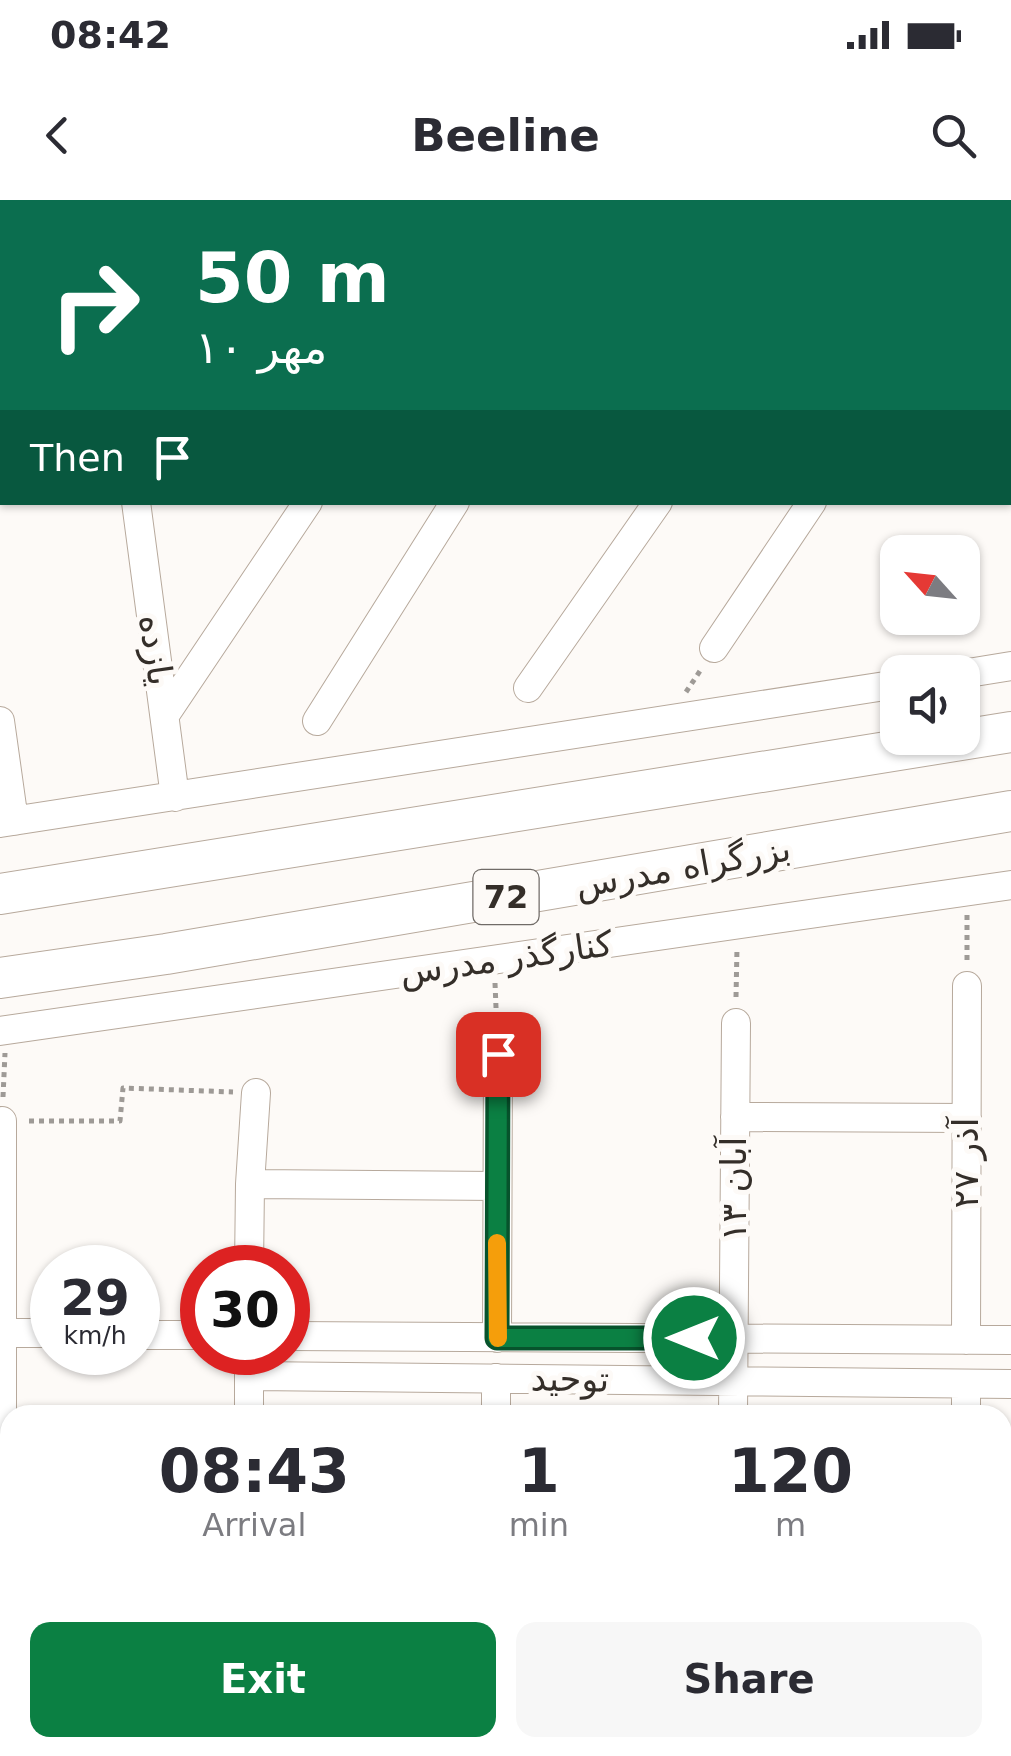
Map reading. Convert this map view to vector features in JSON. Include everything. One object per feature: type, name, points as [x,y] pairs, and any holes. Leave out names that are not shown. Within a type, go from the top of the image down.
[{"type":"highway","name":"72","points":[[0,894],[1011,732]]},
{"type":"highway","name":"بزرگراه مدرس","points":[[0,978],[166,954],[1011,811]]},
{"type":"street","name":"یازده","points":[[136,505],[175,797]]},
{"type":"street","points":[[164,715],[306,505]]},
{"type":"street","points":[[316,721],[453,505]]},
{"type":"street","points":[[528,688],[656,505]]},
{"type":"street","points":[[714,648],[810,505]]},
{"type":"street","points":[[980,671],[1011,666]]},
{"type":"street","points":[[0,721],[7,822],[880,687]]},
{"type":"street","name":"کنارگذر مدرس","points":[[3,1031],[1011,885]]},
{"type":"street","name":"۲۷ آذر","points":[[966,1340],[967,986]]},
{"type":"street","name":"۱۳ آبان","points":[[732,1405],[736,1023]]},
{"type":"street","points":[[497,1338],[498,1054]]},
{"type":"street","points":[[249,1245],[256,1093]]},
{"type":"street","points":[[734,1117],[966,1118]]},
{"type":"street","points":[[1,1405],[2,1121]]},
{"type":"street","points":[[250,1184],[497,1186]]},
{"type":"street","points":[[1,1333],[30,1334]]},
{"type":"street","name":"توحید","points":[[310,1336],[1011,1340]]},
{"type":"street","name":"توحید","points":[[310,1367],[496,1378],[1011,1384]]},
{"type":"street","points":[[249,1375],[249,1405]]},
{"type":"street","points":[[496,1378],[496,1405]]},
{"type":"street","points":[[966,1384],[966,1405]]},
{"type":"path","points":[[668,720],[714,648]]},
{"type":"path","points":[[967,892],[967,986]]},
{"type":"path","points":[[736,1023],[737,925]]},
{"type":"path","points":[[494,960],[498,1054]]},
{"type":"path","points":[[3,1031],[2,1121],[120,1121],[123,1088],[256,1093]]},
{"type":"slow traffic","points":[[497,1243],[498,1338]]},
{"type":"route","points":[[498,1054],[497,1338],[694,1338]]}]
